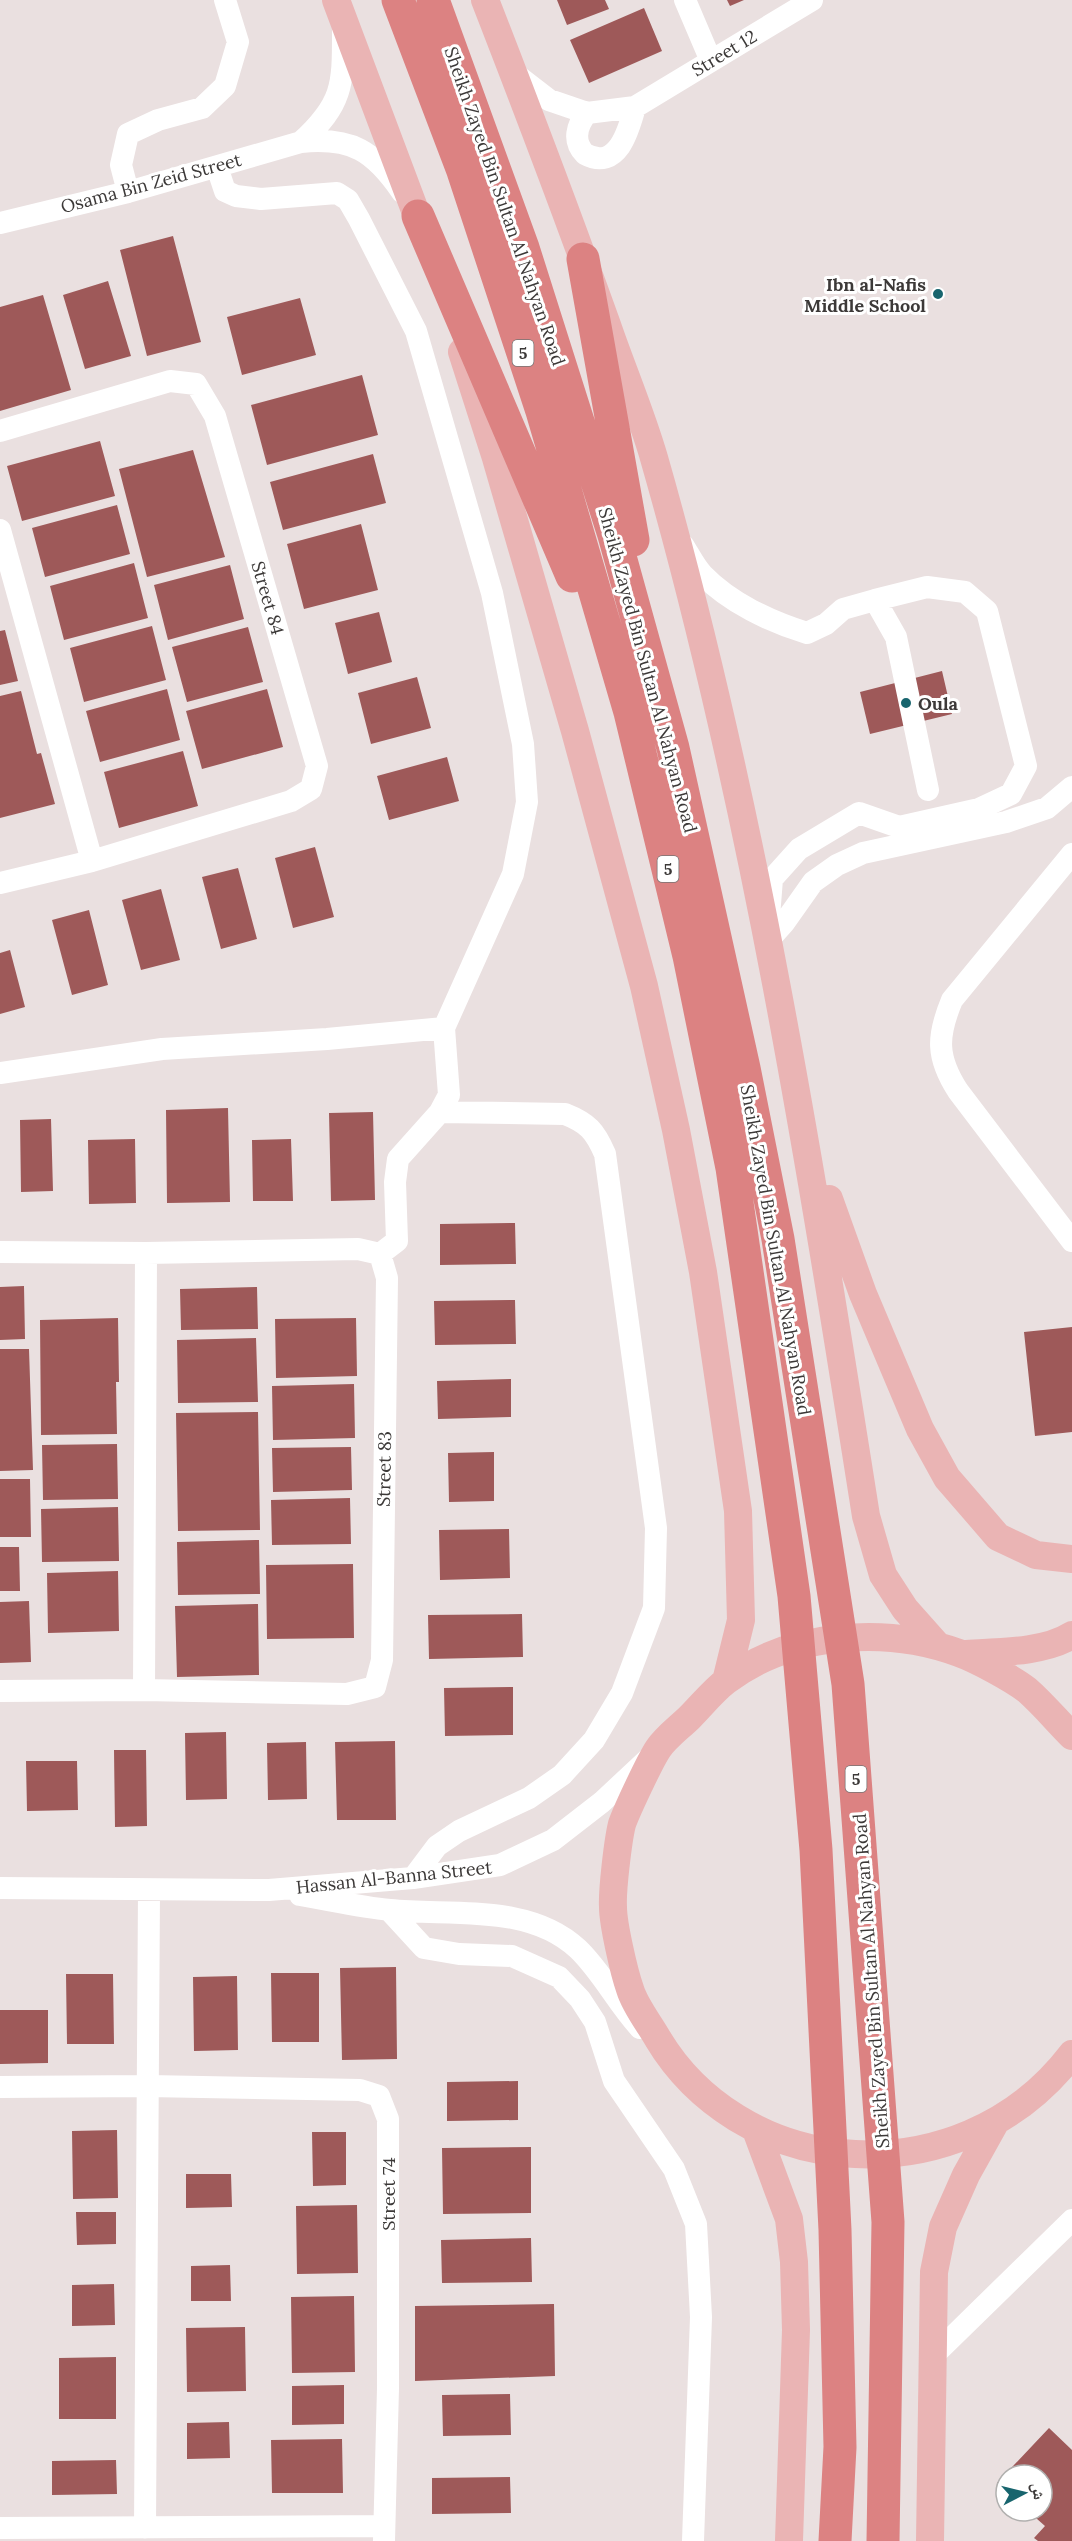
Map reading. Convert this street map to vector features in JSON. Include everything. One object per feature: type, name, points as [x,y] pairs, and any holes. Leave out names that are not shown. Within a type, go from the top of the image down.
[{"type":"highway","name":"Sheikh Zayed Bin Sultan Al Nahyan Road","points":[[398,0],[463,171],[542,411],[630,712],[689,956],[732,1168],[794,1596],[816,1850],[835,2230],[840,2447],[835,2541]]},
{"type":"highway","name":"Sheikh Zayed Bin Sultan Al Nahyan Road","points":[[433,0],[523,248],[614,535],[673,748],[742,1057],[778,1239],[848,1684],[888,2222],[883,2541]]},
{"type":"highway","points":[[418,216],[630,712]]},
{"type":"highway","points":[[584,260],[673,748]]},
{"type":"main road","points":[[485,0],[584,260],[653,456],[717,700],[767,942],[797,1092],[866,1516],[884,1575],[905,1609],[937,1645]]},
{"type":"main road","points":[[339,9],[418,216],[496,458],[575,731],[644,986],[676,1130],[703,1272],[738,1511],[741,1620],[726,1681]]},
{"type":"main road","points":[[797,1092],[835,1217],[863,1294],[920,1429],[947,1478],[998,1537],[1036,1555],[1072,1559]]},
{"type":"main road","points":[[963,1654],[1012,1652],[1041,1646],[1072,1635]]},
{"type":"main road","points":[[1072,1736],[1025,1689],[963,1654],[937,1645],[871,1636],[807,1645],[776,1655],[726,1681],[658,1749],[622,1825],[612,1909],[630,1991],[673,2064],[711,2101],[756,2130],[812,2150],[870,2156],[906,2153],[952,2142],[995,2123],[1063,2071],[1072,2054]]},
{"type":"main road","points":[[930,2541],[934,2272],[943,2227],[966,2175],[995,2123]]},
{"type":"main road","points":[[756,2130],[789,2219],[794,2262],[796,2323],[789,2541]]},
{"type":"street","points":[[128,192],[121,165],[128,134],[158,120],[202,108],[225,86],[238,42],[225,0]]},
{"type":"street","points":[[685,0],[711,61]]},
{"type":"street","name":"Street 12","points":[[514,73],[549,100],[587,113],[635,107],[812,0]]},
{"type":"street","name":"Osama Bin Zeid Street","points":[[301,142],[328,115],[339,93],[343,63],[339,9]]},
{"type":"street","points":[[587,113],[577,131],[578,141],[585,154],[599,157],[613,153],[623,143],[635,107]]},
{"type":"street","name":"Osama Bin Zeid Street","points":[[0,223],[128,192],[301,142],[329,140],[344,142],[370,154],[381,163],[418,216]]},
{"type":"street","points":[[0,1252],[146,1254],[358,1249],[380,1254],[397,1241],[395,1182],[398,1159],[440,1112],[449,1095],[444,1028],[513,874],[527,802],[523,744],[492,593],[416,331],[348,200],[337,194],[261,199],[236,196],[225,191],[217,167]]},
{"type":"street","name":"Street 84","points":[[0,431],[170,381],[196,384],[215,416],[317,766],[311,789],[291,801],[92,861],[0,883]]},
{"type":"street","points":[[672,527],[702,575],[728,596],[752,610],[807,633],[826,624],[843,609],[874,600],[927,587],[965,592],[987,611],[1026,766],[1011,794],[979,809],[899,827],[859,813],[799,849],[772,879],[767,942]]},
{"type":"street","points":[[0,530],[92,861]]},
{"type":"street","points":[[874,600],[896,637],[928,790]]},
{"type":"street","points":[[767,942],[784,923],[813,882],[837,865],[863,853],[1006,822],[1037,812],[1047,808],[1072,787]]},
{"type":"street","points":[[1072,854],[952,1000],[942,1025],[940,1042],[951,1080],[958,1091],[1072,1241]]},
{"type":"street","points":[[0,1073],[162,1049],[327,1039],[444,1028]]},
{"type":"street","points":[[412,1878],[437,1846],[459,1831],[529,1798],[562,1775],[594,1740],[622,1693],[654,1608],[656,1528],[605,1154],[597,1137],[583,1120],[565,1114],[440,1112]]},
{"type":"street","points":[[144,1690],[146,1254]]},
{"type":"street","name":"Street 83","points":[[0,1691],[144,1690],[347,1694],[375,1687],[382,1660],[387,1278],[380,1254]]},
{"type":"street","name":"Hassan Al-Banna Street","points":[[0,1888],[269,1890],[412,1878],[500,1865],[553,1840],[602,1802],[658,1749]]},
{"type":"street","points":[[145,2528],[149,1890]]},
{"type":"street","name":"Hassan Al-Banna Street","points":[[269,1890],[388,1910],[504,1916],[534,1924],[559,1935],[577,1948],[597,1969],[618,2002],[673,2064]]},
{"type":"street","points":[[388,1910],[424,1948],[459,1954],[512,1956],[559,1977],[580,1999],[595,2022],[614,2081],[674,2169],[696,2224],[702,2317],[693,2541]]},
{"type":"street","name":"Street 74","points":[[0,2087],[148,2086],[360,2090],[379,2096],[388,2119],[388,2388],[383,2533],[145,2528],[0,2528]]},
{"type":"street","points":[[933,2356],[1072,2220]]},
{"type":"building","points":[[557,0],[605,0],[609,9],[567,25]]},
{"type":"building","points":[[727,0],[744,0],[730,6]]},
{"type":"building","points":[[644,8],[662,51],[589,83],[570,40]]},
{"type":"building","points":[[173,236],[201,342],[147,356],[120,250]]},
{"type":"building","points":[[108,281],[131,356],[85,369],[63,295]]},
{"type":"building","points":[[43,295],[71,390],[0,411],[0,307]]},
{"type":"building","points":[[300,298],[316,355],[242,375],[227,317]]},
{"type":"building","points":[[362,375],[378,435],[267,465],[251,405]]},
{"type":"building","points":[[100,441],[115,496],[22,521],[7,466]]},
{"type":"building","points":[[193,450],[225,557],[147,577],[119,469]]},
{"type":"building","points":[[373,454],[386,503],[283,530],[270,482]]},
{"type":"building","points":[[117,505],[130,554],[45,577],[32,528]]},
{"type":"building","points":[[361,524],[378,590],[304,609],[287,544]]},
{"type":"building","points":[[134,563],[148,618],[64,640],[50,586]]},
{"type":"building","points":[[230,565],[244,619],[168,640],[154,585]]},
{"type":"building","points":[[379,612],[392,662],[348,674],[335,623]]},
{"type":"building","points":[[152,626],[166,680],[84,702],[70,648]]},
{"type":"building","points":[[248,627],[263,682],[187,702],[172,647]]},
{"type":"building","points":[[5,630],[18,681],[0,685],[0,631]]},
{"type":"building","name":"Oula","points":[[942,671],[952,714],[870,734],[860,692]]},
{"type":"building","points":[[417,677],[431,728],[371,744],[358,693]]},
{"type":"building","points":[[167,689],[180,740],[100,762],[86,711]]},
{"type":"building","points":[[267,689],[283,747],[202,769],[186,711]]},
{"type":"building","points":[[21,691],[37,754],[41,753],[55,804],[0,818],[0,696]]},
{"type":"building","points":[[183,751],[198,806],[119,828],[104,772]]},
{"type":"building","points":[[447,757],[459,801],[389,820],[377,776]]},
{"type":"building","points":[[315,847],[334,917],[293,928],[275,858]]},
{"type":"building","points":[[238,868],[257,939],[221,949],[202,877]]},
{"type":"building","points":[[161,889],[180,960],[141,970],[122,900]]},
{"type":"building","points":[[89,910],[108,985],[72,995],[52,920]]},
{"type":"building","points":[[10,950],[25,1007],[0,1014],[0,953]]},
{"type":"building","points":[[228,1108],[230,1202],[167,1203],[166,1110]]},
{"type":"building","points":[[373,1112],[375,1200],[331,1201],[329,1113]]},
{"type":"building","points":[[51,1119],[53,1191],[21,1192],[20,1120]]},
{"type":"building","points":[[135,1139],[136,1203],[89,1204],[88,1140]]},
{"type":"building","points":[[291,1139],[293,1201],[253,1201],[252,1140]]},
{"type":"building","points":[[515,1223],[516,1264],[440,1265],[440,1224]]},
{"type":"building","points":[[24,1286],[25,1339],[0,1340],[0,1287]]},
{"type":"building","points":[[257,1287],[258,1329],[181,1330],[180,1289]]},
{"type":"building","points":[[515,1300],[516,1344],[435,1345],[434,1301]]},
{"type":"building","points":[[118,1318],[117,1434],[41,1435],[40,1320]]},
{"type":"building","points":[[356,1318],[357,1376],[276,1378],[275,1319]]},
{"type":"building","points":[[1072,1327],[1072,1432],[1035,1436],[1024,1332]]},
{"type":"building","points":[[256,1338],[258,1402],[178,1403],[177,1340]]},
{"type":"building","points":[[0,1349],[29,1349],[33,1470],[0,1471]]},
{"type":"building","points":[[511,1379],[511,1417],[438,1419],[437,1381]]},
{"type":"building","points":[[354,1384],[355,1438],[273,1440],[272,1386]]},
{"type":"building","points":[[258,1412],[260,1530],[178,1531],[176,1413]]},
{"type":"building","points":[[117,1444],[118,1499],[43,1500],[42,1445]]},
{"type":"building","points":[[351,1447],[352,1490],[273,1492],[272,1448]]},
{"type":"building","points":[[494,1452],[494,1501],[449,1502],[448,1453]]},
{"type":"building","points":[[0,1479],[30,1479],[31,1537],[0,1537]]},
{"type":"building","points":[[350,1498],[351,1544],[272,1545],[271,1500]]},
{"type":"building","points":[[118,1507],[119,1561],[42,1562],[41,1509]]},
{"type":"building","points":[[509,1529],[510,1578],[440,1580],[439,1530]]},
{"type":"building","points":[[259,1540],[260,1594],[178,1595],[177,1542]]},
{"type":"building","points":[[0,1547],[19,1547],[20,1591],[0,1591]]},
{"type":"building","points":[[353,1564],[354,1638],[267,1639],[266,1565]]},
{"type":"building","points":[[118,1571],[119,1631],[48,1633],[47,1573]]},
{"type":"building","points":[[29,1601],[31,1662],[0,1663],[0,1602]]},
{"type":"building","points":[[258,1604],[259,1675],[177,1677],[175,1606]]},
{"type":"building","points":[[522,1614],[523,1657],[429,1659],[428,1615]]},
{"type":"building","points":[[513,1687],[513,1735],[445,1736],[444,1688]]},
{"type":"building","points":[[226,1732],[227,1799],[186,1800],[185,1733]]},
{"type":"building","points":[[395,1741],[396,1820],[337,1820],[335,1742]]},
{"type":"building","points":[[306,1742],[307,1799],[268,1800],[267,1743]]},
{"type":"building","points":[[114,1750],[146,1750],[147,1826],[115,1827]]},
{"type":"building","points":[[26,1761],[77,1761],[78,1810],[27,1811]]},
{"type":"building","points":[[396,1967],[397,2059],[342,2060],[340,1968]]},
{"type":"building","points":[[271,1973],[319,1973],[319,2042],[272,2042]]},
{"type":"building","points":[[66,1974],[113,1974],[114,2044],[67,2044]]},
{"type":"building","points":[[237,1976],[238,2050],[194,2051],[193,1977]]},
{"type":"building","points":[[0,2010],[48,2010],[48,2063],[0,2064]]},
{"type":"building","points":[[518,2081],[518,2120],[447,2121],[447,2082]]},
{"type":"building","points":[[117,2130],[118,2198],[73,2199],[72,2131]]},
{"type":"building","points":[[312,2132],[346,2132],[346,2185],[313,2186]]},
{"type":"building","points":[[531,2147],[531,2213],[443,2214],[442,2148]]},
{"type":"building","points":[[186,2174],[231,2174],[232,2207],[186,2208]]},
{"type":"building","points":[[357,2205],[358,2273],[297,2274],[296,2206]]},
{"type":"building","points":[[76,2212],[116,2212],[116,2244],[77,2245]]},
{"type":"building","points":[[531,2238],[532,2282],[442,2283],[441,2240]]},
{"type":"building","points":[[230,2265],[231,2301],[191,2301],[191,2266]]},
{"type":"building","points":[[114,2284],[115,2325],[72,2326],[72,2285]]},
{"type":"building","points":[[354,2296],[355,2372],[292,2373],[291,2297]]},
{"type":"building","points":[[554,2304],[555,2376],[415,2381],[415,2306]]},
{"type":"building","points":[[245,2327],[246,2391],[187,2392],[186,2328]]},
{"type":"building","points":[[116,2357],[116,2419],[59,2419],[59,2358]]},
{"type":"building","points":[[344,2385],[344,2424],[292,2425],[292,2386]]},
{"type":"building","points":[[510,2394],[511,2435],[443,2436],[442,2395]]},
{"type":"building","points":[[229,2422],[230,2458],[187,2459],[187,2423]]},
{"type":"building","points":[[1049,2428],[1072,2450],[1072,2541],[1038,2541],[1034,2538],[1045,2526],[1042,2523],[1054,2523],[1054,2463],[1016,2463]]},
{"type":"building","points":[[342,2439],[343,2493],[272,2493],[271,2440]]},
{"type":"building","points":[[116,2460],[117,2494],[52,2495],[52,2461]]},
{"type":"building","points":[[510,2477],[511,2513],[432,2514],[432,2478]]},
{"type":"place","name":"Ibn al-Nafis Middle School","points":[[938,294]]},
{"type":"place","name":"Oula","points":[[906,703]]}]
